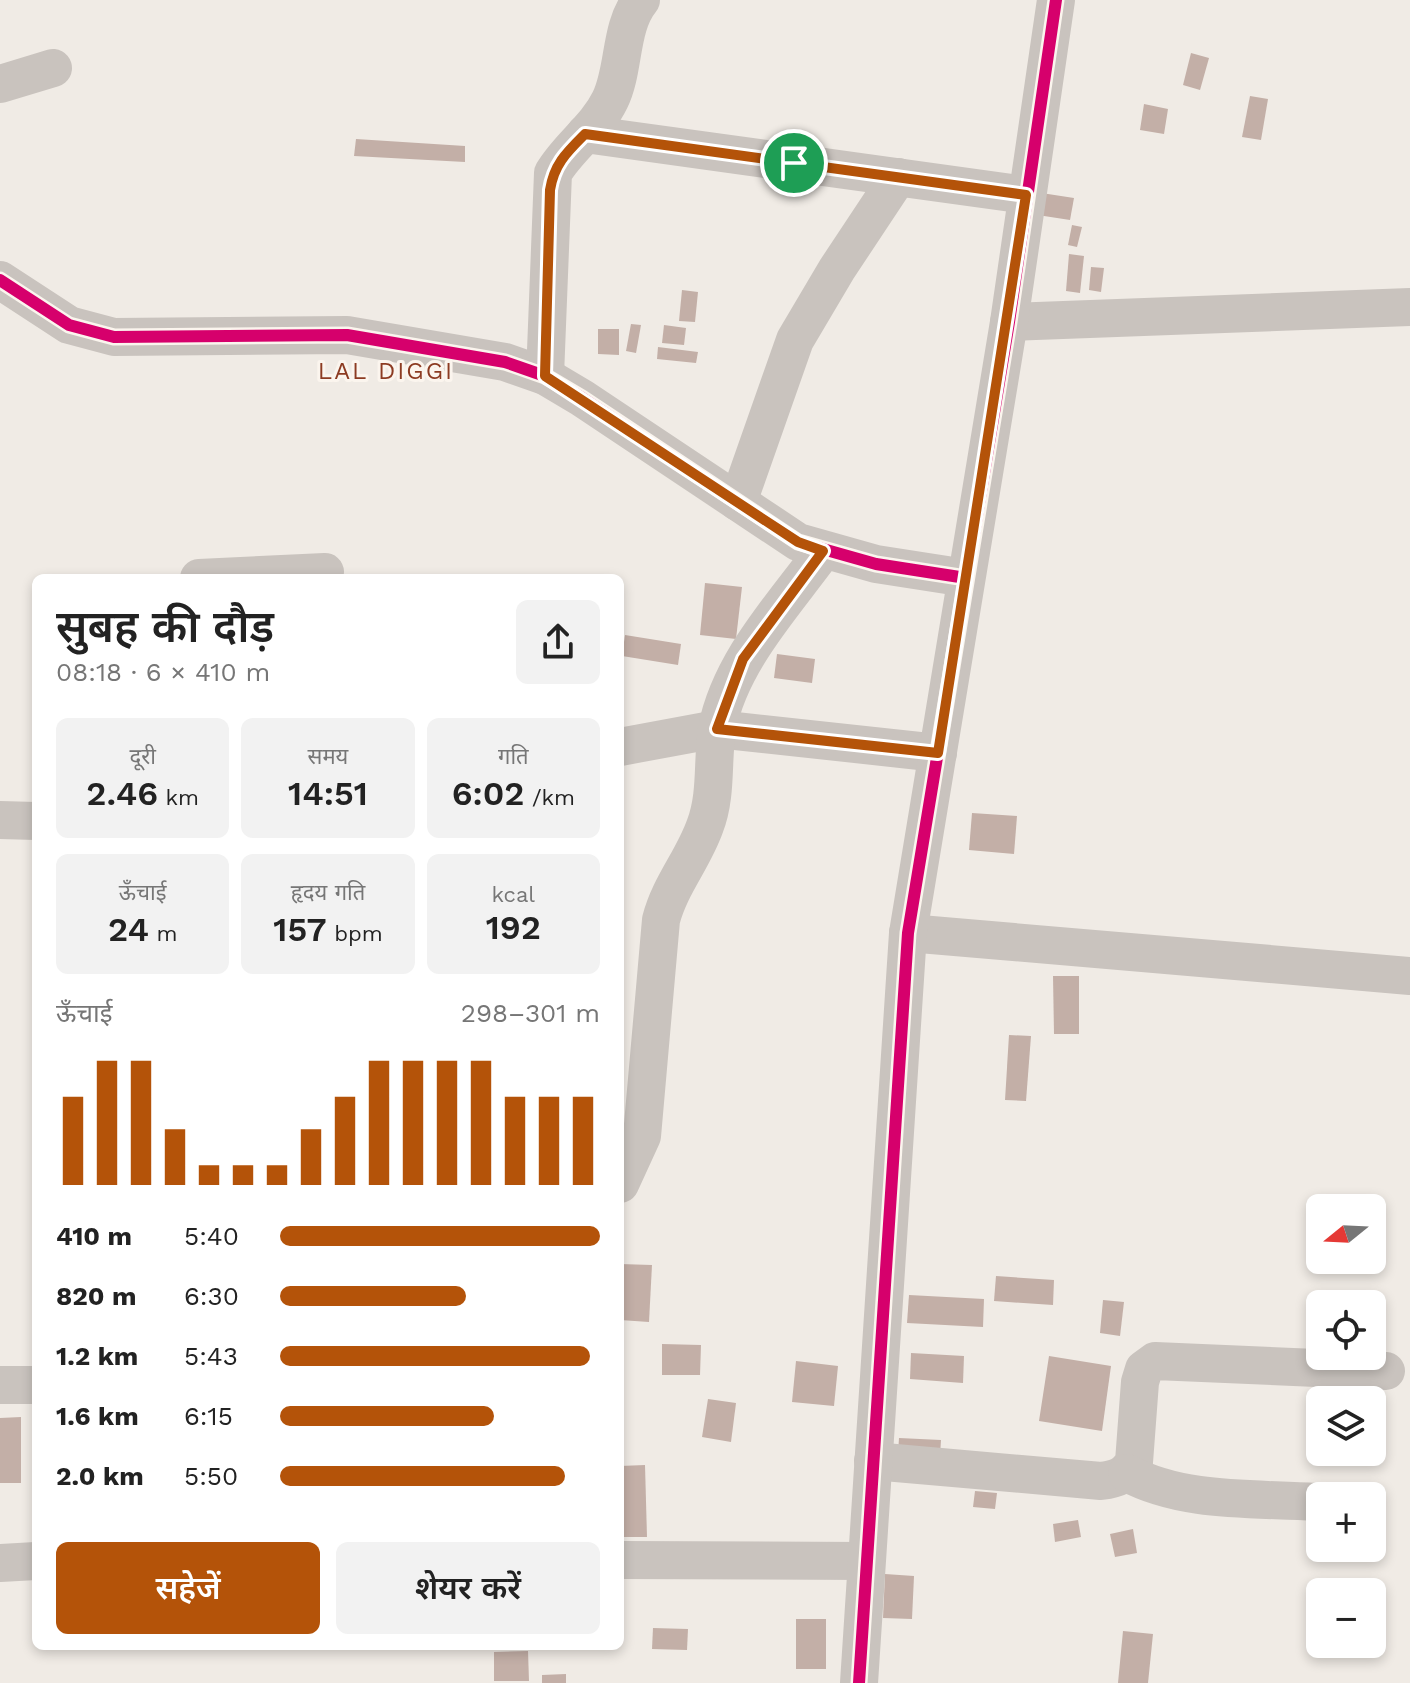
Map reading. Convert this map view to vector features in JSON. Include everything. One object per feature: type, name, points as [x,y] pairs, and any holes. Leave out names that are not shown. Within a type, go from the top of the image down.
[{"type":"street","points":[[545,376],[553,173],[563,155],[585,134],[612,98],[631,17],[641,0]]},
{"type":"street","points":[[859,1683],[908,933],[1009,322],[1056,0]]},
{"type":"street","points":[[0,84],[53,68]]},
{"type":"street","points":[[585,134],[1026,195]]},
{"type":"street","points":[[738,502],[795,340],[898,177]]},
{"type":"street","points":[[0,280],[69,325],[114,337],[347,335],[505,362],[545,376],[798,542],[876,564],[966,578]]},
{"type":"street","points":[[1009,322],[1410,307]]},
{"type":"street","points":[[624,1175],[642,1136],[635,1054],[661,920],[668,893],[705,827],[712,797],[717,729],[743,659],[823,551]]},
{"type":"street","points":[[283,574],[325,572]]},
{"type":"street","points":[[624,746],[717,729],[938,753]]},
{"type":"street","points":[[0,820],[32,821]]},
{"type":"street","points":[[908,933],[1410,976]]},
{"type":"street","points":[[873,1461],[1101,1481],[1127,1473],[1134,1462],[1140,1382],[1144,1369],[1155,1361],[1386,1371]]},
{"type":"street","points":[[0,1385],[32,1385]]},
{"type":"street","points":[[1127,1473],[1147,1484],[1191,1494],[1306,1501]]},
{"type":"street","points":[[624,1560],[866,1561]]},
{"type":"street","points":[[0,1563],[32,1561]]},
{"type":"building","points":[[1191,53],[1209,58],[1200,90],[1183,85]]},
{"type":"building","points":[[1250,96],[1268,99],[1261,140],[1242,137]]},
{"type":"building","points":[[1144,104],[1168,109],[1164,134],[1140,130]]},
{"type":"building","points":[[356,139],[465,146],[465,162],[354,156]]},
{"type":"building","points":[[1035,192],[1074,198],[1070,220],[1031,214]]},
{"type":"building","points":[[1072,225],[1082,227],[1077,247],[1068,245]]},
{"type":"building","points":[[1069,254],[1084,256],[1080,293],[1066,291]]},
{"type":"building","points":[[1091,267],[1104,268],[1101,292],[1089,290]]},
{"type":"building","points":[[682,290],[698,292],[695,322],[679,321]]},
{"type":"building","points":[[631,324],[641,325],[636,353],[626,351]]},
{"type":"building","points":[[664,325],[686,328],[684,345],[662,343]]},
{"type":"building","points":[[598,329],[619,329],[619,355],[598,354]]},
{"type":"building","points":[[658,347],[698,352],[696,363],[657,359]]},
{"type":"building","points":[[705,583],[742,587],[736,639],[700,635]]},
{"type":"building","points":[[625,635],[681,644],[678,665],[624,656]]},
{"type":"building","points":[[777,654],[815,659],[812,683],[774,678]]},
{"type":"building","points":[[972,813],[1017,816],[1014,854],[969,850]]},
{"type":"building","points":[[1053,976],[1079,976],[1079,1034],[1054,1034]]},
{"type":"building","points":[[1009,1035],[1031,1036],[1026,1101],[1005,1100]]},
{"type":"building","points":[[624,1264],[652,1265],[649,1322],[624,1320]]},
{"type":"building","points":[[996,1276],[1054,1280],[1053,1305],[994,1301]]},
{"type":"building","points":[[909,1295],[984,1299],[983,1327],[907,1323]]},
{"type":"building","points":[[1103,1300],[1124,1302],[1120,1336],[1100,1333]]},
{"type":"building","points":[[662,1344],[701,1345],[700,1375],[662,1375]]},
{"type":"building","points":[[911,1353],[964,1356],[963,1383],[910,1379]]},
{"type":"building","points":[[1049,1356],[1111,1366],[1102,1431],[1039,1421]]},
{"type":"building","points":[[796,1361],[838,1366],[834,1406],[792,1402]]},
{"type":"building","points":[[708,1399],[736,1403],[731,1442],[702,1437]]},
{"type":"building","points":[[21,1417],[21,1483],[0,1483],[0,1418]]},
{"type":"building","points":[[899,1438],[941,1440],[940,1456],[898,1454]]},
{"type":"building","points":[[645,1465],[647,1537],[624,1537],[624,1466]]},
{"type":"building","points":[[975,1491],[997,1493],[995,1509],[973,1507]]},
{"type":"building","points":[[1078,1520],[1081,1537],[1055,1542],[1053,1524]]},
{"type":"building","points":[[1133,1529],[1137,1553],[1115,1557],[1110,1534]]},
{"type":"building","points":[[885,1574],[914,1576],[912,1619],[883,1618]]},
{"type":"building","points":[[796,1619],[826,1619],[826,1669],[796,1669]]},
{"type":"building","points":[[653,1628],[688,1629],[687,1650],[652,1649]]},
{"type":"building","points":[[1123,1631],[1153,1634],[1148,1683],[1118,1683]]},
{"type":"building","points":[[528,1651],[529,1681],[494,1681],[494,1652]]},
{"type":"building","points":[[566,1674],[566,1683],[542,1683],[542,1675]]},
{"type":"cycle path","points":[[859,1683],[908,933],[1009,322],[1056,0]]},
{"type":"cycle path","points":[[0,280],[69,325],[114,337],[347,335],[505,362],[545,376],[582,398],[798,542],[876,564],[966,578]]},
{"type":"district","name":"LAL DIGGI","points":[[386,371]]},
{"type":"route","points":[[585,134],[794,163],[1026,195],[1009,322],[938,753],[717,729],[743,659],[823,551],[798,542],[545,376],[550,190],[553,173],[563,155],[585,134]]}]
